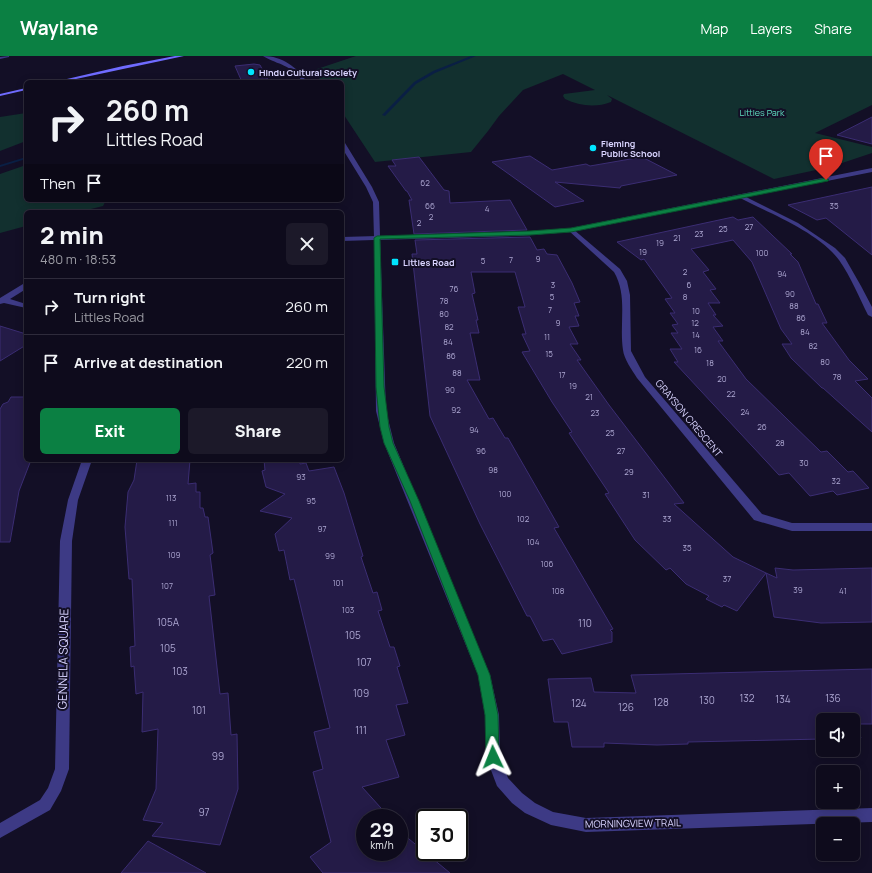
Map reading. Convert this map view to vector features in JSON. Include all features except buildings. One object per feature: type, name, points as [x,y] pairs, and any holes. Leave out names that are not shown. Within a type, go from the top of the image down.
[{"type":"main road","points":[[123,67],[158,56]]},
{"type":"main road","points":[[65,80],[182,56]]},
{"type":"main road","points":[[0,95],[24,89]]},
{"type":"street","points":[[0,58],[7,56]]},
{"type":"street","points":[[265,56],[293,68],[299,72],[304,80]]},
{"type":"street","name":"MORNINGVIEW TRAIL","points":[[344,145],[369,187],[376,202],[380,387],[384,427],[389,443],[484,675],[492,715],[493,757],[502,782],[517,798],[530,808],[551,818],[586,825],[872,814]]},
{"type":"street","points":[[344,239],[526,233],[571,230],[872,170]]},
{"type":"street","points":[[742,197],[813,234],[827,244],[841,258],[872,315]]},
{"type":"street","name":"GRAYSON CRESCENT","points":[[571,230],[616,271],[623,281],[626,295],[627,351],[641,378],[758,517],[792,527],[872,527]]},
{"type":"street","points":[[2,301],[24,287]]},
{"type":"street","points":[[2,301],[24,306]]},
{"type":"street","name":"GENNELA SQUARE","points":[[0,831],[45,805],[54,791],[62,768],[66,541],[68,518],[80,475],[86,462]]},
{"type":"green space","name":"Littles Park","points":[[356,56],[872,56],[872,105],[815,133],[872,147],[872,153],[830,167],[774,179],[607,95],[612,99],[611,102],[594,106],[582,105],[565,99],[563,96],[564,94],[595,90],[563,74],[523,90],[499,116],[471,152],[375,162],[344,115],[344,80],[322,80],[316,75],[314,70]]},
{"type":"green space","points":[[24,113],[24,142],[0,151],[0,117]]},
{"type":"green space","points":[[24,166],[24,202],[105,202],[103,206],[87,210],[24,210],[24,227],[0,233],[0,174]]},
{"type":"waterway","points":[[384,115],[415,83],[434,72],[474,56]]},
{"type":"waterway","points":[[0,166],[24,159]]},
{"type":"place","name":"Hindu Cultural Society","points":[[251,72]]},
{"type":"place","name":"Fleming Public School","points":[[593,148]]},
{"type":"place","name":"Littles Road","points":[[395,262]]},
{"type":"route","points":[[493,757],[492,715],[484,675],[461,615],[389,443],[384,427],[381,411],[380,387],[377,238],[530,233],[571,230],[598,226],[826,180]]}]
